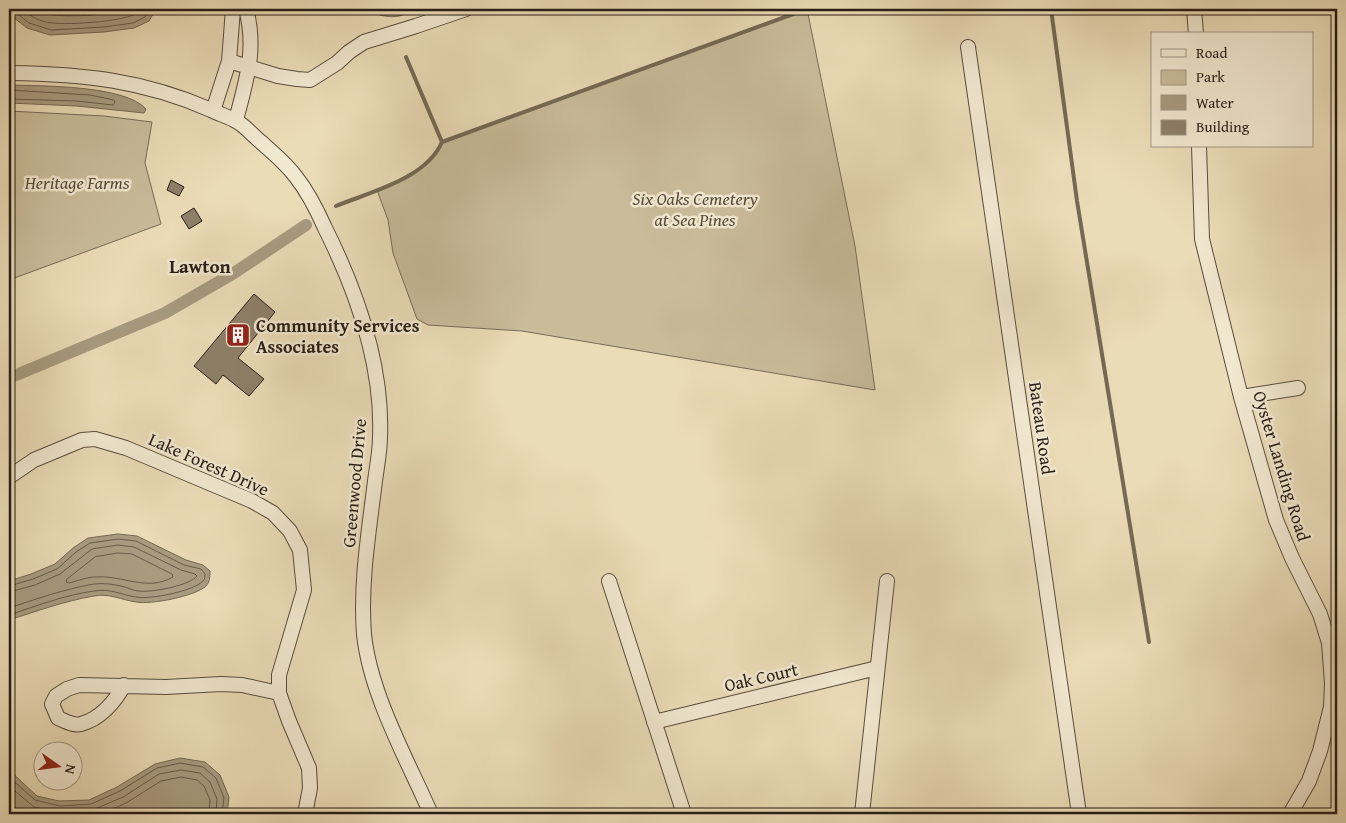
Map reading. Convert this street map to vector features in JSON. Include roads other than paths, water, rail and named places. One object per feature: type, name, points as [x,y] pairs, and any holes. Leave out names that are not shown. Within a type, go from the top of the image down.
[{"type":"street","points":[[213,111],[228,61],[233,9]]},
{"type":"street","points":[[236,120],[249,67],[251,47],[251,28],[246,9]]},
{"type":"street","points":[[228,61],[278,76],[297,80],[310,80],[337,63],[364,42],[466,9]]},
{"type":"street","points":[[1194,9],[1196,32]]},
{"type":"street","name":"Bateau Road","points":[[968,47],[1079,814]]},
{"type":"street","name":"Greenwood Drive","points":[[9,72],[69,74],[119,80],[185,99],[236,120],[280,158],[309,196],[340,258],[352,288],[364,329],[379,403],[380,437],[366,563],[364,634],[374,683],[430,814]]},
{"type":"street","name":"Oyster Landing Road","points":[[1199,148],[1202,239],[1241,397],[1276,520],[1292,558],[1306,582],[1333,639],[1331,707],[1320,751],[1309,781],[1290,814]]},
{"type":"street","points":[[1241,397],[1298,388]]},
{"type":"street","name":"Lake Forest Drive","points":[[9,477],[34,460],[82,440],[95,439],[126,448],[244,497],[273,513],[290,531],[300,550],[304,590],[280,675],[279,692],[289,722],[309,768],[310,788],[305,814]]},
{"type":"street","points":[[609,581],[684,814]]},
{"type":"street","points":[[862,814],[887,581]]},
{"type":"street","name":"Oak Court","points":[[654,722],[877,668]]},
{"type":"street","points":[[124,685],[116,700],[100,714],[80,724],[70,723],[58,718],[52,704],[56,696],[67,689],[79,685],[124,685],[166,687],[221,684],[242,685],[279,692]]},
{"type":"water","points":[[9,9],[156,9],[149,21],[134,28],[50,35],[27,28],[9,14]]},
{"type":"water","points":[[362,9],[413,9],[395,17],[382,16]]},
{"type":"water","points":[[9,85],[82,88],[102,91],[135,101],[146,109],[144,113],[77,106],[9,103]]},
{"type":"water","points":[[118,534],[137,536],[186,560],[203,565],[210,571],[208,583],[201,590],[172,599],[143,603],[100,595],[62,603],[9,620],[9,581],[55,564],[88,538]]},
{"type":"water","points":[[180,758],[205,762],[220,775],[229,797],[227,814],[9,814],[9,770],[37,796],[59,801],[89,800],[117,787],[155,764]]},
{"type":"waterway","points":[[336,206],[396,183],[410,175],[434,155],[442,142],[807,9]]},
{"type":"waterway","points":[[1051,9],[1077,201],[1149,642]]},
{"type":"waterway","points":[[406,57],[442,142]]},
{"type":"waterway","points":[[9,378],[165,313],[234,273],[306,225]]},
{"type":"place","name":"Community Services Associates","points":[[238,335]]},
{"type":"district","name":"Lawton","points":[[200,266]]},
{"type":"park label","name":"Heritage Farms","points":[[77,182]]},
{"type":"park label","name":"Six Oaks Cemetery at Sea Pines","points":[[695,208]]}]
